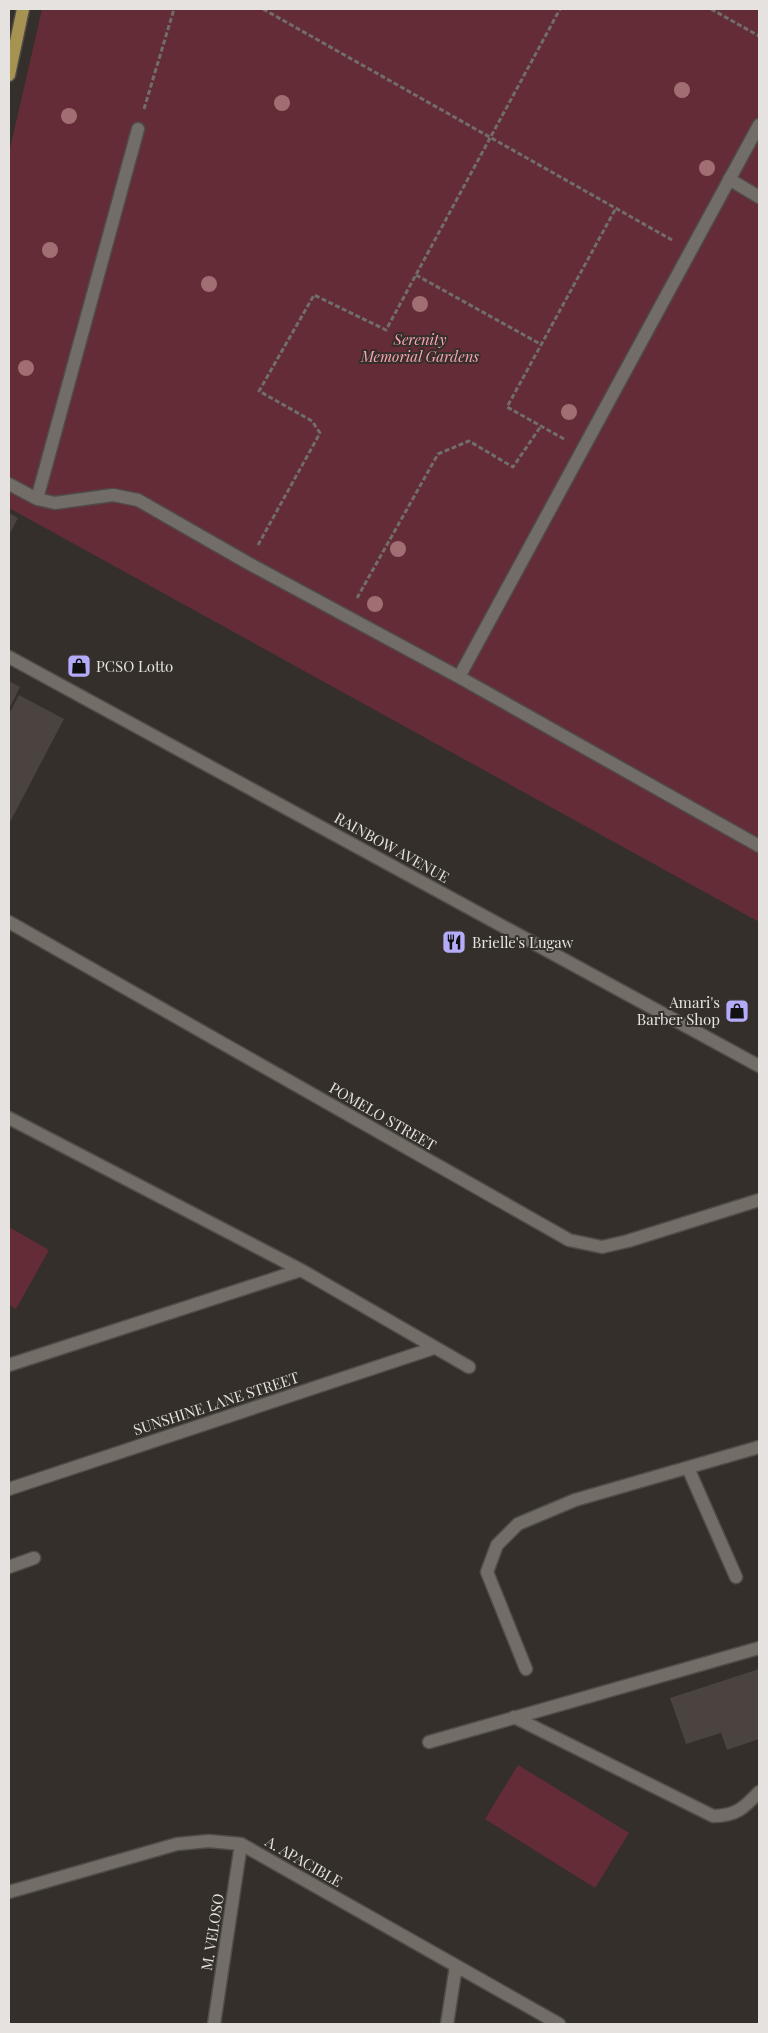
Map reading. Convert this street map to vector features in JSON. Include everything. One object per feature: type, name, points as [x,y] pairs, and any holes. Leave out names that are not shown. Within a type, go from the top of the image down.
[{"type":"main road","points":[[9,75],[22,9]]},
{"type":"street","points":[[459,677],[759,125]]},
{"type":"street","points":[[37,499],[138,129]]},
{"type":"street","points":[[729,179],[759,197]]},
{"type":"street","points":[[9,484],[37,499],[55,504],[114,495],[138,500],[248,564],[459,677],[759,846]]},
{"type":"street","name":"RAINBOW AVENUE","points":[[9,657],[759,1066]]},
{"type":"street","name":"POMELO STREET","points":[[9,922],[568,1240],[602,1247],[628,1241],[759,1200]]},
{"type":"street","points":[[9,1118],[301,1270],[469,1368]]},
{"type":"street","points":[[9,1365],[301,1270]]},
{"type":"street","name":"SUNSHINE LANE STREET","points":[[9,1489],[434,1348]]},
{"type":"street","points":[[526,1669],[487,1572],[497,1545],[518,1524],[575,1500],[759,1447]]},
{"type":"street","points":[[688,1468],[736,1577]]},
{"type":"street","points":[[9,1567],[34,1558]]},
{"type":"street","points":[[429,1742],[759,1648]]},
{"type":"street","points":[[514,1717],[713,1816],[726,1816],[742,1809],[759,1792]]},
{"type":"street","name":"A. APACIBLE","points":[[9,1892],[177,1844],[209,1840],[242,1844],[559,2024]]},
{"type":"street","name":"M. VELOSO","points":[[214,2024],[242,1844]]},
{"type":"street","points":[[447,2024],[456,1966]]},
{"type":"path","points":[[138,129],[174,9]]},
{"type":"path","points":[[263,9],[690,250]]},
{"type":"path","points":[[248,564],[320,433],[312,420],[259,391],[314,295],[386,330],[560,9]]},
{"type":"path","points":[[711,9],[759,36]]},
{"type":"path","points":[[582,449],[507,407],[616,208]]},
{"type":"path","points":[[416,275],[542,345]]},
{"type":"path","points":[[346,617],[438,454],[469,441],[513,467],[541,426]]},
{"type":"green space","name":"Serenity Memorial Gardens","points":[[42,9],[759,9],[759,922],[9,508],[9,153]]},
{"type":"green space","points":[[9,1227],[49,1250],[16,1309],[9,1305]]},
{"type":"green space","points":[[518,1765],[629,1833],[595,1888],[485,1819]]},
{"type":"building","points":[[9,513],[18,518],[9,535]]},
{"type":"building","points":[[9,681],[20,687],[9,709]]},
{"type":"building","points":[[19,695],[64,719],[9,824],[9,714]]},
{"type":"building","points":[[759,1669],[759,1739],[727,1750],[721,1733],[686,1744],[670,1698]]},
{"type":"place","name":"PCSO Lotto","points":[[79,666]]},
{"type":"place","name":"Brielle's Lugaw","points":[[454,942]]},
{"type":"place","name":"Amari's Barber Shop","points":[[737,1011]]}]
